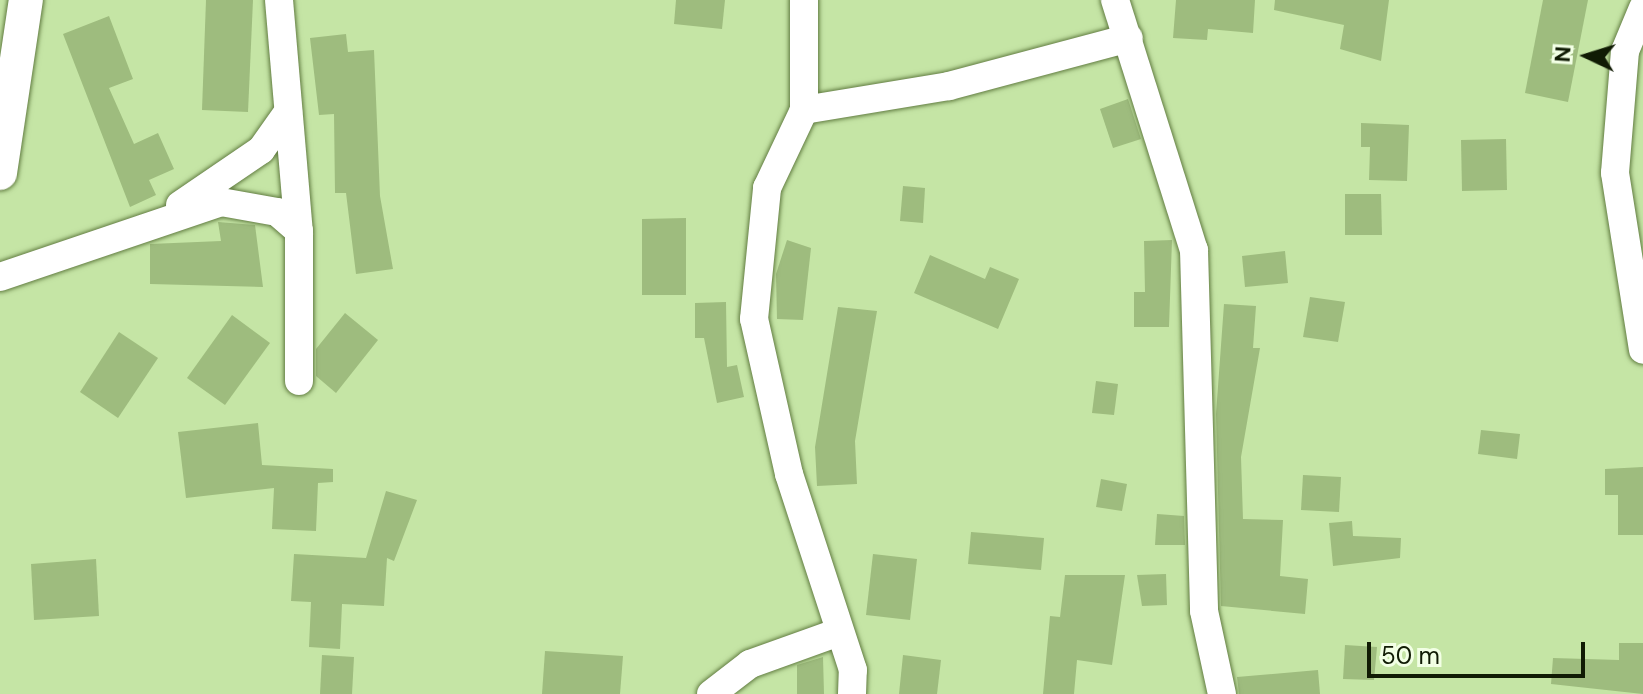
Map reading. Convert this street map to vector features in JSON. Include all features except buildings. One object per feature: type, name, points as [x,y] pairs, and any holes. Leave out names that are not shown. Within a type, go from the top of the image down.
[{"type":"street","points":[[0,173],[26,0]]},
{"type":"street","points":[[279,0],[299,231],[299,381]]},
{"type":"street","points":[[804,0],[804,110],[767,188],[754,319],[789,474],[853,670],[852,694]]},
{"type":"street","points":[[1115,0],[1194,250],[1204,611],[1222,694]]},
{"type":"street","points":[[1643,8],[1625,51],[1615,173],[1643,350]]},
{"type":"street","points":[[804,110],[949,86],[1129,38]]},
{"type":"street","points":[[149,226],[261,150],[288,112]]},
{"type":"street","points":[[0,277],[221,202],[277,212],[299,231]]},
{"type":"street","points":[[711,694],[750,664],[839,632]]}]
